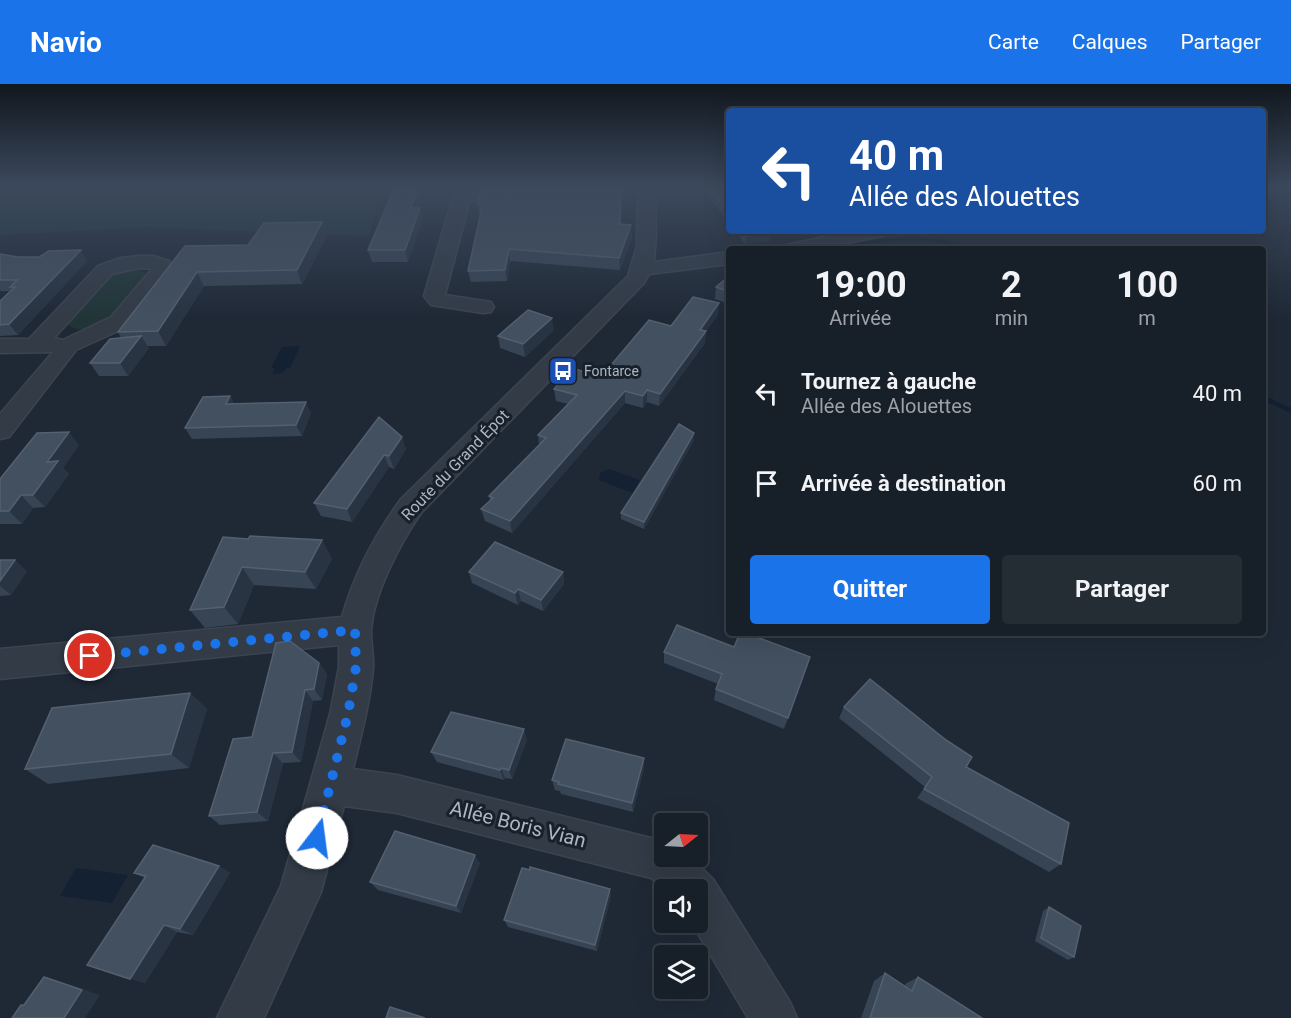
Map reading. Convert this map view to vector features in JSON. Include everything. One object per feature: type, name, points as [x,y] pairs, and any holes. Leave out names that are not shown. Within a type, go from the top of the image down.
[{"type":"street","points":[[452,232],[434,296],[438,301],[483,307]]},
{"type":"street","points":[[646,232],[643,269],[726,258]]},
{"type":"street","points":[[807,246],[865,234]]},
{"type":"street","points":[[0,346],[65,347],[119,322],[162,270],[162,265],[153,262],[139,262],[121,264],[105,270],[36,345]]},
{"type":"street","name":"Route du Grand Épot","points":[[240,1018],[300,892],[330,788],[356,667],[355,630],[365,592],[388,539],[411,506],[637,279],[643,269]]},
{"type":"street","points":[[0,431],[60,360],[65,347]]},
{"type":"street","points":[[0,664],[355,630]]},
{"type":"street","name":"Allée Boris Vian","points":[[330,788],[355,788],[398,794],[651,858],[668,865],[682,879]]},
{"type":"street","points":[[708,910],[774,1018]]},
{"type":"green space","points":[[0,232],[62,232],[0,235]]},
{"type":"green space","points":[[259,232],[370,232],[369,236]]},
{"type":"green space","points":[[136,269],[149,274],[129,304],[116,318],[102,326],[86,329],[71,327],[65,323],[111,273]]},
{"type":"water","points":[[300,346],[290,368],[286,368],[283,373],[272,374],[275,368],[271,368],[282,347]]},
{"type":"water","points":[[609,469],[640,480],[632,493],[599,480],[600,473]]},
{"type":"water","points":[[76,868],[128,875],[112,903],[60,896]]},
{"type":"building","points":[[258,232],[317,232],[297,270],[197,272],[158,331],[118,332],[185,246],[248,245]]},
{"type":"building","points":[[376,232],[412,232],[405,250],[368,250]]},
{"type":"building","points":[[477,232],[629,232],[619,258],[509,249],[505,270],[468,271]]},
{"type":"building","points":[[81,250],[9,324],[0,325],[0,301],[15,287],[10,287],[17,280],[0,280],[0,254],[39,257],[49,251]]},
{"type":"building","points":[[726,279],[726,291],[716,287]]},
{"type":"building","points":[[693,297],[719,303],[700,330],[706,331],[660,394],[647,390],[643,396],[625,391],[510,521],[481,509],[493,498],[489,496],[546,438],[538,435],[577,395],[554,389],[572,368],[601,377],[649,320],[671,326]]},
{"type":"building","points":[[528,310],[552,318],[523,344],[498,336]]},
{"type":"building","points":[[141,336],[120,363],[90,363],[110,339]]},
{"type":"building","points":[[230,396],[226,404],[306,402],[296,425],[185,428],[203,397]]},
{"type":"building","points":[[379,417],[402,437],[389,456],[384,455],[347,509],[314,503]]},
{"type":"building","points":[[679,424],[694,433],[644,522],[621,513]]},
{"type":"building","points":[[69,432],[47,462],[58,461],[33,495],[21,495],[9,511],[0,511],[0,479],[37,433]]},
{"type":"building","points":[[250,536],[322,540],[305,572],[242,567],[224,607],[190,610],[223,537],[248,539]]},
{"type":"building","points":[[495,542],[563,572],[541,600],[518,589],[515,593],[469,572]]},
{"type":"building","points":[[0,560],[15,560],[0,581]]},
{"type":"building","points":[[677,625],[734,647],[739,636],[754,636],[810,657],[788,718],[716,689],[722,674],[664,652]]},
{"type":"building","points":[[290,641],[319,663],[314,689],[305,690],[292,752],[273,753],[257,812],[209,816],[233,739],[252,737],[276,643]]},
{"type":"building","points":[[870,679],[946,740],[972,757],[966,767],[1069,823],[1061,864],[924,789],[932,777],[844,707]]},
{"type":"building","points":[[190,693],[171,754],[25,769],[52,708]]},
{"type":"building","points":[[451,712],[524,729],[509,770],[501,768],[500,770],[431,752]]},
{"type":"building","points":[[566,739],[644,758],[632,803],[558,784],[559,782],[552,780]]},
{"type":"building","points":[[395,831],[475,855],[456,906],[370,882]]},
{"type":"building","points":[[153,845],[219,866],[180,929],[164,925],[130,979],[87,965],[146,876],[134,873]]},
{"type":"building","points":[[530,867],[610,889],[595,945],[504,920],[522,868],[530,870]]},
{"type":"building","points":[[1049,907],[1081,926],[1074,957],[1041,938]]},
{"type":"building","points":[[885,973],[912,991],[918,977],[982,1018],[870,1018]]},
{"type":"building","points":[[44,977],[82,990],[64,1018],[12,1018],[21,1005],[24,1005]]},
{"type":"building","points":[[390,1007],[425,1018],[386,1018]]},
{"type":"waterway","points":[[847,246],[911,239],[929,239],[960,245]]},
{"type":"waterway","points":[[1266,398],[1291,411]]},
{"type":"place","name":"Fontarce","points":[[563,371]]},
{"type":"route","points":[[90,656],[355,630],[356,667],[348,714],[317,838]]}]
